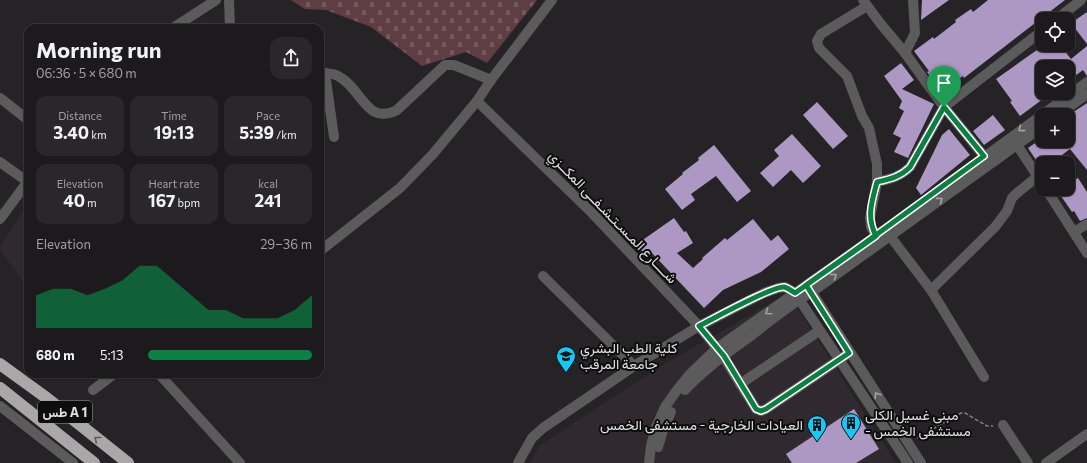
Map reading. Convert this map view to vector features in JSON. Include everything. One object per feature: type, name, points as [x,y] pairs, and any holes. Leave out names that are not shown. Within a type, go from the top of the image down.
[{"type":"highway","name":"طس A 1","points":[[0,364],[44,396],[128,463]]},
{"type":"highway","name":"طس A 1","points":[[0,388],[94,463]]},
{"type":"street","points":[[179,24],[216,0]]},
{"type":"street","points":[[228,0],[230,24]]},
{"type":"street","points":[[324,248],[400,188],[433,154],[477,101],[491,80],[552,0]]},
{"type":"street","points":[[905,53],[915,32],[913,0]]},
{"type":"street","points":[[1066,12],[1082,0]]},
{"type":"street","points":[[876,236],[871,227],[870,218],[877,182],[876,164],[869,128],[862,116],[849,81],[843,71],[819,48],[817,41],[821,34],[865,3],[905,53],[944,107],[984,156]]},
{"type":"street","points":[[877,182],[895,178],[905,172],[910,167],[944,107],[1035,36]]},
{"type":"street","points":[[324,73],[334,73],[349,83],[367,106],[374,112],[381,114],[390,113],[397,110],[445,65],[454,65],[491,80]]},
{"type":"street","points":[[809,288],[876,236],[1087,82]]},
{"type":"street","points":[[324,84],[334,137]]},
{"type":"street","points":[[1068,108],[1087,94]]},
{"type":"street","points":[[0,98],[24,117]]},
{"type":"street","name":"شــــارع المـسـتـشـفــى المكــزي","points":[[477,101],[592,214],[699,326],[720,352],[754,407],[758,410],[764,410],[839,360]]},
{"type":"street","points":[[649,463],[651,446],[656,427],[665,407],[689,375],[809,288],[890,236],[1035,131]]},
{"type":"street","points":[[1016,145],[1035,173]]},
{"type":"street","points":[[0,162],[24,178]]},
{"type":"street","points":[[931,290],[995,227],[1007,211],[1012,198],[1017,193],[1035,183]]},
{"type":"street","points":[[0,219],[24,186]]},
{"type":"street","points":[[1051,196],[1087,253]]},
{"type":"street","points":[[1074,232],[1087,224]]},
{"type":"street","points":[[890,236],[931,290],[984,377]]},
{"type":"street","points":[[543,276],[634,366]]},
{"type":"street","points":[[518,463],[532,438],[543,428],[634,366],[699,326],[764,293],[785,287],[796,297],[908,463]]},
{"type":"street","points":[[809,288],[849,353],[921,463]]},
{"type":"street","points":[[740,384],[819,331]]},
{"type":"street","points":[[656,463],[663,430],[671,411],[682,394],[720,352]]},
{"type":"street","points":[[839,360],[849,353]]},
{"type":"street","points":[[93,390],[109,378]]},
{"type":"street","points":[[163,378],[240,463]]},
{"type":"street","points":[[0,406],[71,462]]},
{"type":"street","points":[[1002,425],[1028,463]]},
{"type":"street","points":[[1046,463],[1087,434]]},
{"type":"path","points":[[908,443],[961,413],[965,413],[987,426],[1002,425]]},
{"type":"shaded area","points":[[24,209],[24,283],[0,250],[0,247]]},
{"type":"shaded area","points":[[788,293],[896,463],[530,463],[539,446],[602,404],[675,358]]},
{"type":"green space","points":[[291,0],[537,0],[487,63],[466,52],[422,66],[371,27],[326,10],[305,9]]},
{"type":"building","points":[[922,0],[949,0],[921,20]]},
{"type":"building","points":[[988,0],[1065,0],[1049,12],[1035,12],[1035,23],[964,78],[963,76],[948,86],[952,92],[945,97],[927,72],[929,71],[914,51],[933,37],[934,39],[956,22],[955,20],[971,9],[973,12]]},
{"type":"building","points":[[1087,12],[1087,44],[1075,28],[1075,20]]},
{"type":"building","points":[[1087,46],[1087,76],[1083,70],[1075,76],[1075,60],[1035,60],[1035,100],[1042,100],[1020,116],[1010,102],[1012,101],[996,79],[1035,51],[1066,52],[1071,59]]},
{"type":"building","points":[[901,63],[914,80],[902,89],[934,104],[908,158],[894,152],[901,138],[893,134],[904,111],[899,108],[902,101],[884,76]]},
{"type":"building","points":[[817,102],[848,136],[833,149],[803,115]]},
{"type":"building","points":[[1087,103],[1087,170],[1070,149],[1060,156],[1035,156],[1035,158],[1028,148],[1035,143],[1035,148],[1075,148],[1075,111]]},
{"type":"building","points":[[993,115],[1005,130],[984,145],[973,131]]},
{"type":"building","points":[[949,129],[970,155],[921,195],[916,188],[942,135]]},
{"type":"building","points":[[792,134],[821,166],[803,183],[791,170],[773,187],[760,173],[779,156],[774,150]]},
{"type":"building","points":[[714,145],[751,191],[737,202],[716,176],[691,194],[695,200],[682,210],[665,189]]},
{"type":"building","points":[[1078,178],[1087,192],[1087,218],[1080,221],[1074,211],[1072,212],[1061,196],[1075,196],[1075,180]]},
{"type":"building","points":[[674,218],[684,232],[686,231],[693,243],[677,253],[693,268],[725,238],[727,240],[753,219],[771,241],[778,235],[789,249],[761,272],[723,290],[704,308],[649,250],[644,254],[637,244]]},
{"type":"building","name":"مبنى غسيل الكلى - مستشفى الخمس","points":[[854,409],[879,449],[856,463],[792,463],[786,454]]},
{"type":"place","name":"كلية الطب البشري جامعة المرقب","points":[[566,373]]},
{"type":"place","name":"مبنى غسيل الكلى - مستشفى الخمس","points":[[851,440]]},
{"type":"place","name":"العيادات الخارجية - مستشفى الخمس","points":[[817,442]]},
{"type":"route","points":[[944,107],[910,167],[895,178],[877,182],[870,218],[871,227],[876,236],[806,285],[795,293],[785,287],[778,288],[764,293],[699,326],[724,356],[756,409],[761,411],[766,409],[849,353],[812,292],[806,285],[841,260],[876,236],[984,156],[944,107]]}]
